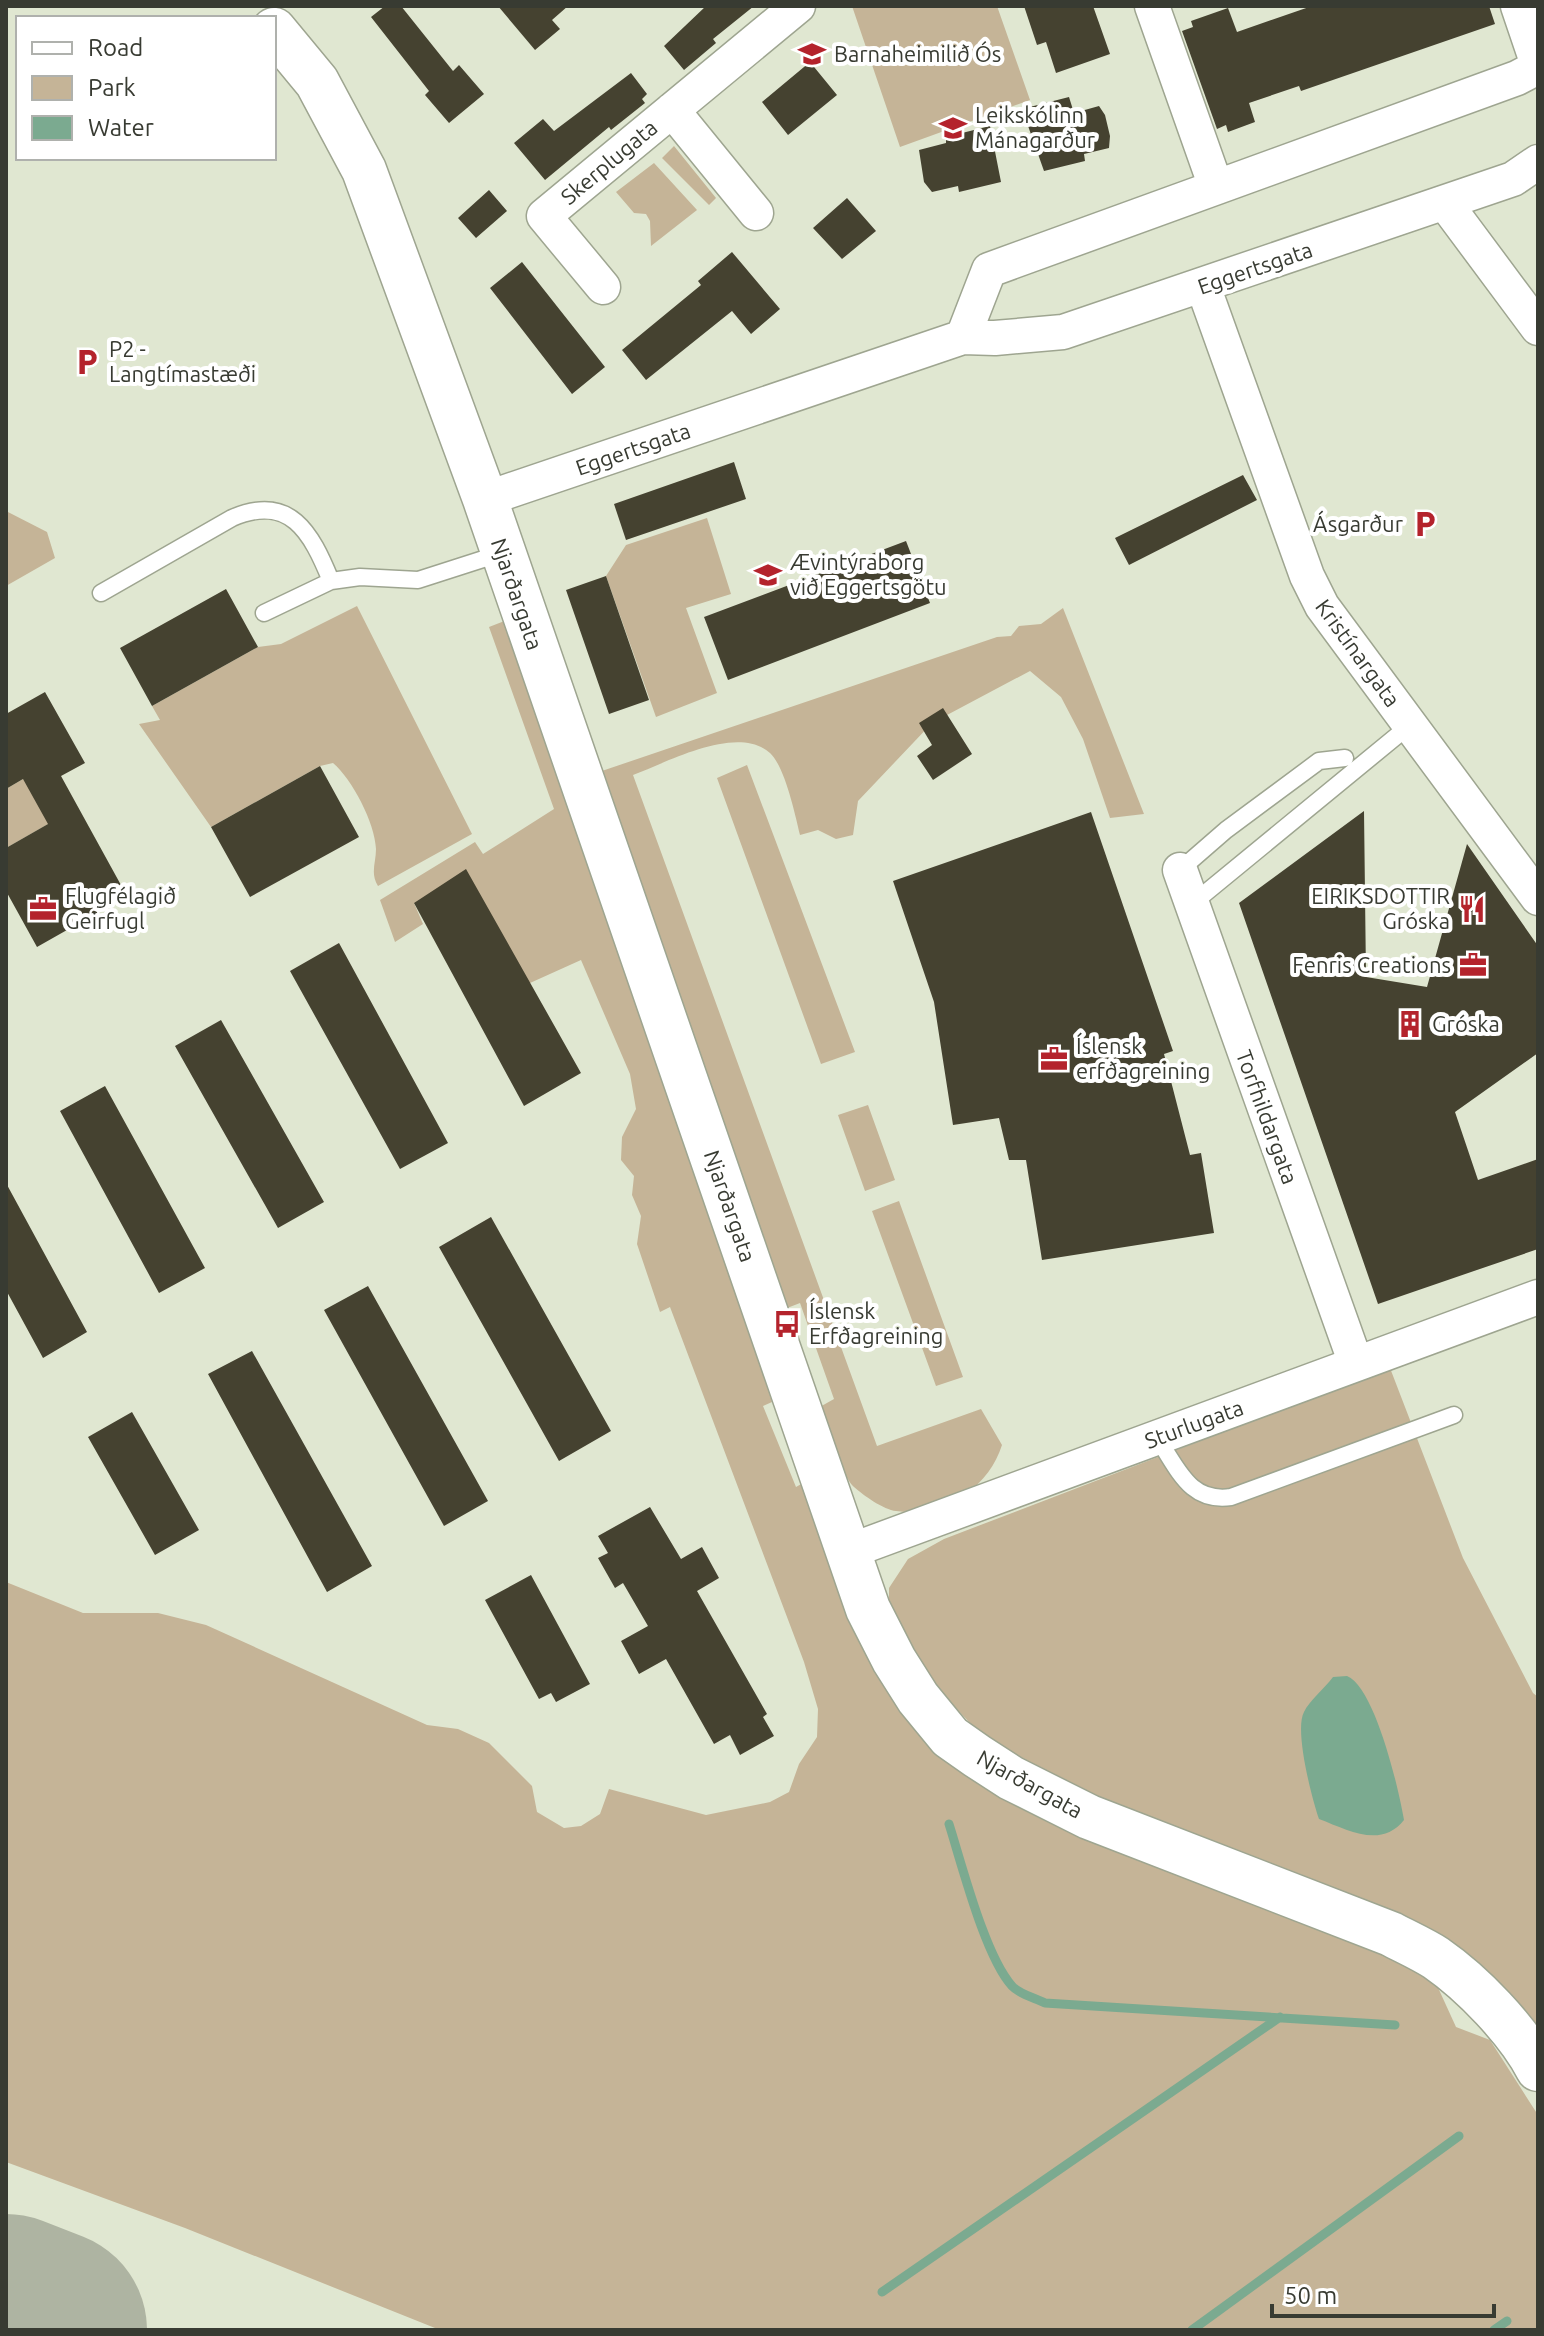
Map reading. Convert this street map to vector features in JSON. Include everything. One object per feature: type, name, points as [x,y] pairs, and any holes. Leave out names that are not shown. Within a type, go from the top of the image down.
[{"type":"main road","name":"Njarðargata","points":[[276,32],[317,82],[364,170],[485,499],[868,1609],[894,1660],[918,1698],[950,1737],[1011,1778],[1089,1817],[1378,1929],[1436,1958],[1476,1991],[1530,2054],[1538,2069]]},
{"type":"street","name":"Skerplugata","points":[[603,287],[544,216],[798,6]]},
{"type":"street","points":[[1152,6],[1216,187]]},
{"type":"street","points":[[963,337],[989,270],[1517,78],[1538,66],[1518,6]]},
{"type":"street","name":"Skerplugata","points":[[672,110],[756,213]]},
{"type":"street","name":"Eggertsgata","points":[[485,499],[963,337],[995,338],[1063,332],[1513,179],[1538,162]]},
{"type":"street","points":[[1445,203],[1538,328]]},
{"type":"street","name":"Kristínargata","points":[[1203,286],[1312,586],[1334,625],[1538,898]]},
{"type":"street","name":"Torfhildargata","points":[[1180,870],[1356,1364]]},
{"type":"street","name":"Sturlugata","points":[[850,1551],[1538,1297]]},
{"type":"lane","points":[[101,593],[251,509],[271,508],[295,519],[313,539],[331,581]]},
{"type":"lane","points":[[264,613],[331,581],[360,577],[418,580],[503,553]]},
{"type":"lane","points":[[1192,905],[1410,725]]},
{"type":"lane","points":[[1180,870],[1226,830],[1319,761],[1345,758]]},
{"type":"lane","points":[[1157,1438],[1188,1483],[1201,1495],[1217,1499],[1231,1497],[1454,1415]]},
{"type":"green space","points":[[852,6],[997,6],[1030,100],[900,147]]},
{"type":"green space","points":[[674,146],[716,198],[709,205],[662,158]]},
{"type":"green space","points":[[654,163],[697,210],[651,246],[650,221],[646,214],[634,213],[616,192]]},
{"type":"green space","points":[[6,511],[47,532],[55,558],[6,586]]},
{"type":"green space","points":[[707,518],[731,594],[686,608],[717,693],[656,717],[606,576],[626,545]]},
{"type":"green space","points":[[357,606],[472,834],[378,886],[374,877],[376,849],[372,827],[355,790],[333,763],[320,766],[211,827],[139,724],[160,720],[152,706],[258,647],[281,644]]},
{"type":"green space","points":[[1063,608],[1144,814],[1110,818],[1083,739],[1061,697],[1030,671],[932,723],[858,801],[853,835],[836,839],[818,830],[800,835],[780,769],[770,753],[756,745],[740,742],[702,748],[633,775],[877,1446],[981,1409],[1002,1445],[986,1475],[961,1497],[930,1510],[896,1511],[880,1505],[854,1487],[834,1450],[818,1408],[834,1399],[800,1303],[782,1310],[593,774],[997,637],[1011,636],[1019,626],[1041,624]]},
{"type":"green space","points":[[507,620],[745,1311],[772,1402],[763,1406],[796,1487],[803,1483],[893,1697],[1379,1948],[1435,1981],[1456,2027],[1490,2040],[1538,2115],[1538,2330],[440,2330],[185,2228],[6,2162],[6,1582],[83,1613],[158,1613],[206,1625],[427,1725],[458,1729],[489,1743],[532,1786],[537,1812],[564,1828],[581,1826],[600,1814],[609,1789],[706,1815],[770,1802],[789,1792],[799,1764],[817,1737],[818,1709],[804,1662],[670,1307],[660,1312],[637,1244],[641,1216],[632,1195],[634,1176],[621,1160],[622,1137],[636,1109],[630,1074],[581,960],[530,983],[414,903],[423,924],[395,942],[380,900],[475,842],[483,854],[554,809],[489,627]]},
{"type":"green space","points":[[747,765],[855,1052],[821,1064],[717,778]]},
{"type":"green space","points":[[23,779],[78,807],[6,848],[6,789]]},
{"type":"green space","points":[[868,1105],[895,1180],[865,1191],[838,1115]]},
{"type":"green space","points":[[899,1201],[963,1377],[936,1386],[872,1211]]},
{"type":"green space","points":[[1390,1368],[1463,1558],[1533,1693],[1538,1697],[1538,2034],[1115,1807],[1006,1754],[970,1723],[934,1685],[889,1613],[889,1588],[908,1559],[944,1539]]},
{"type":"water","points":[[1347,1676],[1357,1684],[1376,1718],[1397,1786],[1404,1820],[1385,1834],[1353,1832],[1319,1819],[1309,1781],[1301,1734],[1304,1712],[1333,1677]]},
{"type":"building","points":[[385,6],[401,6],[453,71],[459,65],[484,94],[449,123],[425,95],[429,91],[371,17]]},
{"type":"building","points":[[498,6],[568,6],[552,20],[560,29],[535,50]]},
{"type":"building","points":[[706,6],[754,6],[713,39],[716,43],[684,70],[664,46]]},
{"type":"building","points":[[1024,6],[1093,6],[1110,54],[1056,73],[1046,42],[1037,45]]},
{"type":"building","points":[[1312,6],[1489,6],[1495,24],[1301,91],[1299,86],[1249,103],[1255,122],[1228,132],[1226,125],[1217,129],[1182,31],[1193,27],[1191,21],[1228,8],[1237,32]]},
{"type":"building","points":[[810,62],[837,95],[788,135],[762,102]]},
{"type":"building","points":[[631,73],[647,94],[642,99],[645,103],[611,130],[609,127],[545,180],[514,143],[543,119],[554,131]]},
{"type":"building","points":[[1069,97],[1074,113],[1099,106],[1105,115],[1110,136],[1109,148],[1084,154],[1085,161],[1044,171],[1022,109]]},
{"type":"building","points":[[990,126],[1001,182],[959,192],[958,186],[932,192],[924,182],[919,150],[946,143],[946,137]]},
{"type":"building","points":[[489,190],[507,211],[476,238],[458,218]]},
{"type":"building","points":[[847,198],[876,231],[842,259],[813,228]]},
{"type":"building","points":[[732,252],[780,309],[751,334],[732,311],[646,380],[622,350],[701,285],[698,281]]},
{"type":"building","points":[[522,262],[605,367],[572,394],[490,288]]},
{"type":"building","points":[[734,462],[746,499],[626,540],[614,504]]},
{"type":"building","points":[[1243,475],[1257,500],[1129,565],[1115,538]]},
{"type":"building","points":[[906,541],[930,603],[728,680],[704,617]]},
{"type":"building","points":[[606,576],[649,700],[609,714],[566,590]]},
{"type":"building","points":[[226,589],[258,647],[152,706],[120,648]]},
{"type":"building","points":[[45,692],[85,763],[61,776],[127,896],[37,947],[6,891],[6,848],[48,824],[23,779],[6,789],[6,714]]},
{"type":"building","points":[[943,708],[972,754],[933,780],[917,756],[932,745],[919,723]]},
{"type":"building","points":[[320,766],[359,837],[250,897],[211,827]]},
{"type":"building","name":"Gróska","points":[[1364,811],[1366,977],[1427,987],[1467,844],[1538,946],[1538,1053],[1455,1112],[1478,1180],[1538,1159],[1538,1249],[1378,1304],[1239,903]]},
{"type":"building","points":[[1091,812],[1173,1051],[1164,1054],[1190,1155],[1201,1153],[1214,1233],[1042,1260],[1026,1160],[1009,1160],[999,1118],[953,1125],[934,1002],[893,881]]},
{"type":"building","points":[[466,869],[581,1073],[524,1106],[414,903]]},
{"type":"building","points":[[339,943],[448,1143],[400,1169],[290,971]]},
{"type":"building","points":[[221,1020],[324,1202],[278,1228],[175,1046]]},
{"type":"building","points":[[105,1086],[205,1268],[159,1293],[60,1111]]},
{"type":"building","points":[[6,1183],[87,1332],[43,1358],[6,1290]]},
{"type":"building","points":[[491,1217],[611,1431],[559,1461],[439,1247]]},
{"type":"building","points":[[368,1286],[488,1501],[444,1526],[324,1310]]},
{"type":"building","points":[[252,1351],[372,1566],[327,1592],[208,1374]]},
{"type":"building","points":[[132,1412],[199,1530],[155,1555],[88,1437]]},
{"type":"building","points":[[650,1507],[681,1559],[702,1547],[719,1578],[697,1591],[767,1714],[763,1717],[774,1736],[740,1755],[730,1735],[714,1744],[666,1659],[639,1674],[621,1641],[648,1626],[623,1583],[615,1588],[598,1558],[608,1553],[598,1536]]},
{"type":"building","points":[[531,1575],[590,1684],[556,1702],[551,1693],[539,1699],[485,1600]]},
{"type":"waterway","points":[[949,1824],[975,1909],[993,1954],[1012,1986],[1027,1996],[1045,2003],[1395,2025]]},
{"type":"waterway","points":[[882,2292],[1280,2017]]},
{"type":"waterway","points":[[1192,2330],[1459,2136]]},
{"type":"waterway","points":[[1494,2330],[1507,2321]]},
{"type":"runway","points":[[6,2314],[47,2330]]},
{"type":"place","name":"Barnaheimilið Ós","points":[[812,54]]},
{"type":"place","name":"Leikskólinn Mánagarður","points":[[953,128]]},
{"type":"place","name":"P2 - Langtímastæði","points":[[87,362]]},
{"type":"place","name":"Ásgarður","points":[[1425,524]]},
{"type":"place","name":"Ævintýraborg við Eggertsgötu","points":[[768,575]]},
{"type":"place","name":"Flugfélagið Geirfugl","points":[[43,909]]},
{"type":"place","name":"EIRIKSDOTTIR Gróska","points":[[1472,909]]},
{"type":"place","name":"Fenris Creations","points":[[1473,965]]},
{"type":"place","name":"Gróska","points":[[1410,1024]]},
{"type":"place","name":"Íslensk erfðagreining","points":[[1054,1059]]},
{"type":"place","name":"Íslensk Erfðagreining","points":[[787,1324]]}]
